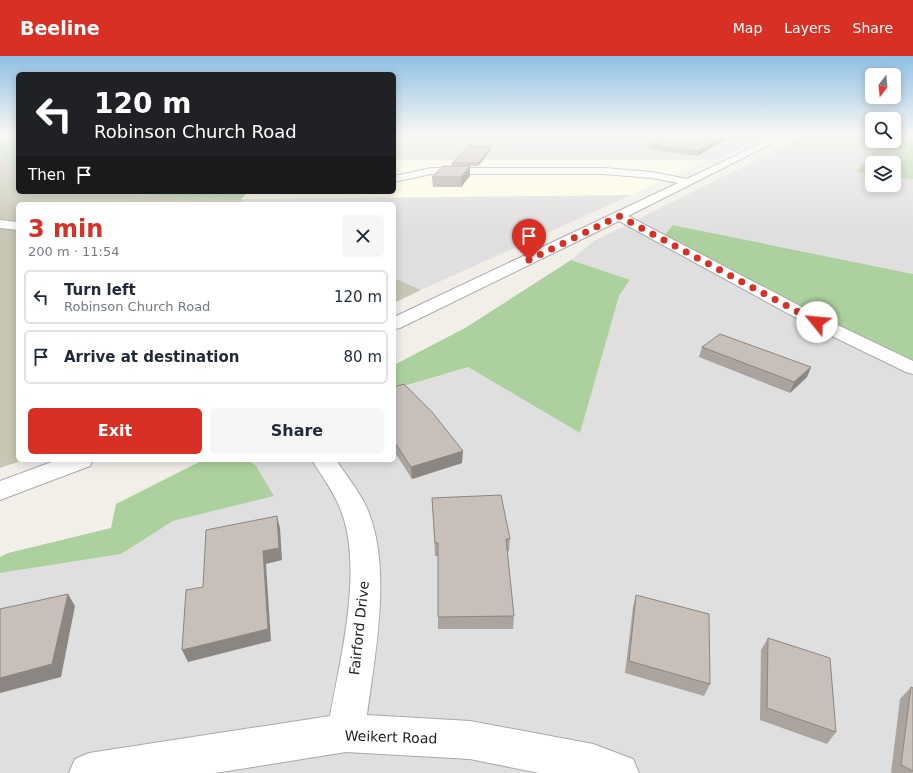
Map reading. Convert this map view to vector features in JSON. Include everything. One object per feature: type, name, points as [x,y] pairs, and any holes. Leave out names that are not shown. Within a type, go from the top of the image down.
[{"type":"street","points":[[611,167],[646,172],[652,175]]},
{"type":"street","points":[[396,323],[719,167]]},
{"type":"street","points":[[396,179],[427,172],[604,171],[652,175],[689,182]]},
{"type":"street","points":[[425,182],[427,172]]},
{"type":"street","points":[[619,216],[817,322],[913,368]]},
{"type":"street","points":[[0,224],[16,226]]},
{"type":"street","points":[[0,491],[76,462]]},
{"type":"street","name":"Fairford Drive","points":[[325,462],[353,507],[363,540],[365,582],[363,624],[346,734]]},
{"type":"street","name":"Weikert Road","points":[[89,773],[346,734],[470,740],[593,764],[619,773]]},
{"type":"shaded area","points":[[0,167],[16,168],[16,194],[137,194],[184,198],[241,199],[243,202],[16,202],[16,462],[18,462],[0,468]]},
{"type":"shaded area","points":[[396,167],[692,167],[631,195],[241,199],[246,194],[396,194]]},
{"type":"shaded area","points":[[742,167],[860,167],[855,172],[865,173],[865,192],[901,192],[901,178],[913,179],[913,274],[674,225],[913,366],[913,773],[0,773],[0,573],[121,554],[173,521],[274,496],[256,466],[251,462],[396,462],[396,389],[468,367],[580,432],[619,296],[630,281],[571,260],[594,241]]},
{"type":"shaded area","points":[[631,195],[421,290],[396,279],[396,202],[243,202],[241,199]]},
{"type":"shaded area","points":[[396,279],[421,290],[396,302]]},
{"type":"green space","points":[[859,167],[865,167],[865,173],[854,172]]},
{"type":"green space","points":[[901,167],[913,167],[913,179],[901,178]]},
{"type":"green space","points":[[137,194],[246,194],[241,199],[184,198]]},
{"type":"green space","points":[[673,225],[913,274],[913,366],[663,237]]},
{"type":"green space","points":[[571,260],[630,280],[619,296],[580,433],[468,367],[396,388],[396,364],[465,328]]},
{"type":"green space","points":[[199,462],[251,462],[256,466],[274,496],[173,521],[121,554],[0,573],[0,557],[8,553],[111,528],[116,504]]},
{"type":"building","points":[[442,167],[469,167],[461,177],[432,177]]},
{"type":"building","points":[[720,334],[811,367],[794,382],[702,347]]},
{"type":"building","points":[[404,384],[432,412],[463,451],[411,467],[396,444],[396,386]]},
{"type":"building","points":[[501,495],[510,539],[506,539],[514,616],[438,617],[438,543],[435,543],[432,498]]},
{"type":"building","points":[[277,516],[279,548],[263,551],[268,629],[182,650],[186,590],[203,587],[206,530]]},
{"type":"building","points":[[68,594],[52,664],[0,678],[0,609]]},
{"type":"building","points":[[636,595],[709,614],[710,684],[629,661]]},
{"type":"building","points":[[768,638],[830,658],[836,732],[767,708]]},
{"type":"building","points":[[911,687],[913,688],[913,771],[901,765]]},
{"type":"route","points":[[529,260],[619,216],[817,322]]}]
